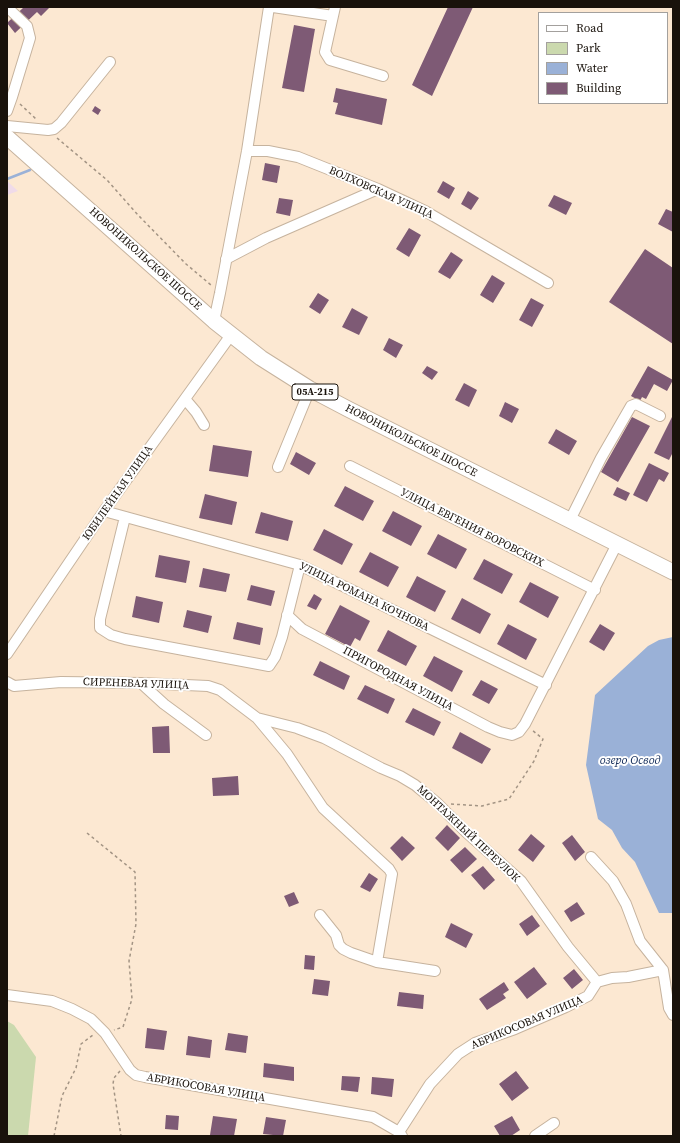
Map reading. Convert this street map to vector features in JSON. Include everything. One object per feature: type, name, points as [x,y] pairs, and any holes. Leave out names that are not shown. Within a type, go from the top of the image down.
[{"type":"highway","name":"НОВОНИКОЛЬСКОЕ ШОССЕ","points":[[7,137],[214,321],[262,358],[310,389],[673,572]]},
{"type":"street","points":[[7,7],[27,26],[30,38],[7,111]]},
{"type":"street","points":[[214,321],[247,151],[269,7]]},
{"type":"street","points":[[273,7],[334,11],[324,52],[330,60],[384,76]]},
{"type":"street","points":[[7,126],[48,130],[54,128],[61,123],[110,62]]},
{"type":"street","name":"ВОЛХОВСКАЯ УЛИЦА","points":[[247,151],[268,151],[298,157],[378,189],[425,211],[548,283]]},
{"type":"street","points":[[226,259],[266,238],[378,189]]},
{"type":"street","name":"ЮБИЛЕЙНАЯ УЛИЦА","points":[[7,654],[104,511],[231,335]]},
{"type":"street","points":[[278,467],[310,389]]},
{"type":"street","points":[[185,399],[196,412],[204,425]]},
{"type":"street","points":[[570,520],[601,458],[631,406],[636,404],[660,416]]},
{"type":"street","name":"УЛИЦА ЕВГЕНИЯ БОРОВСКИХ","points":[[350,466],[595,590]]},
{"type":"street","name":"УЛИЦА РОМАНА КОЧНОВА","points":[[104,511],[300,565],[546,685]]},
{"type":"street","points":[[125,517],[100,619],[100,628],[110,635],[269,666],[276,657],[300,565]]},
{"type":"street","points":[[525,724],[595,590],[617,544]]},
{"type":"street","name":"ПРИГОРОДНАЯ УЛИЦА","points":[[287,616],[302,629],[488,727],[512,735],[519,732],[525,724]]},
{"type":"street","name":"СИРЕНЕВАЯ УЛИЦА","points":[[7,682],[14,686],[61,682],[208,686],[220,690],[257,718]]},
{"type":"street","points":[[141,683],[164,704],[206,735]]},
{"type":"street","points":[[257,718],[287,754],[323,808],[389,869],[392,874],[377,962]]},
{"type":"street","name":"МОНТАЖНЫЙ ПЕРЕУЛОК","points":[[257,718],[297,728],[324,738],[415,784],[521,881],[568,947],[597,982]]},
{"type":"street","points":[[591,857],[613,881],[626,904],[640,941],[663,970],[669,1008],[673,1015]]},
{"type":"street","points":[[320,915],[336,935],[339,944],[343,949],[351,953],[377,962],[435,971]]},
{"type":"street","points":[[597,982],[612,978],[628,977],[663,970]]},
{"type":"street","name":"АБРИКОСОВАЯ УЛИЦА","points":[[127,1068],[145,1077],[373,1117],[401,1134],[430,1084],[458,1054],[475,1043],[521,1027],[588,996],[597,982]]},
{"type":"street","points":[[7,994],[52,1001],[72,1008],[90,1019],[105,1033],[127,1068]]},
{"type":"street","points":[[535,1136],[554,1123]]},
{"type":"path","points":[[12,97],[107,180],[138,215],[186,264],[220,293]]},
{"type":"path","points":[[437,803],[482,806],[509,799],[534,761],[543,739],[525,724]]},
{"type":"path","points":[[54,1136],[62,1096],[76,1068],[81,1044],[94,1035],[123,1027],[132,998],[129,961],[136,924],[135,872],[87,833]]},
{"type":"path","points":[[121,1136],[112,1084],[114,1078],[127,1068]]},
{"type":"shaded area","points":[[7,181],[18,191],[7,195]]},
{"type":"green space","points":[[7,1021],[14,1025],[36,1057],[28,1136],[7,1136]]},
{"type":"water","name":"озеро Освод","points":[[673,637],[673,913],[659,913],[635,862],[622,848],[612,830],[598,819],[586,765],[595,695],[648,646],[659,640]]},
{"type":"building","points":[[24,7],[50,7],[41,16],[37,12],[15,33],[7,23]]},
{"type":"building","points":[[448,7],[473,7],[432,96],[412,85]]},
{"type":"building","points":[[294,25],[315,29],[304,92],[282,88]]},
{"type":"building","points":[[336,88],[387,99],[382,125],[335,114],[338,103],[333,102]]},
{"type":"building","points":[[95,106],[101,110],[98,115],[92,111]]},
{"type":"building","points":[[265,163],[280,166],[277,183],[262,180]]},
{"type":"building","points":[[443,181],[455,188],[449,199],[437,192]]},
{"type":"building","points":[[468,191],[479,198],[471,210],[461,204]]},
{"type":"building","points":[[554,195],[572,203],[566,215],[548,206]]},
{"type":"building","points":[[279,198],[293,200],[290,216],[276,213]]},
{"type":"building","points":[[666,209],[673,212],[673,232],[658,224]]},
{"type":"building","points":[[409,228],[421,235],[409,257],[396,249]]},
{"type":"building","points":[[645,249],[673,268],[673,344],[609,302]]},
{"type":"building","points":[[451,252],[463,260],[450,279],[438,272]]},
{"type":"building","points":[[492,275],[505,283],[493,303],[480,295]]},
{"type":"building","points":[[318,293],[329,300],[320,314],[309,307]]},
{"type":"building","points":[[531,298],[544,305],[532,327],[519,320]]},
{"type":"building","points":[[352,308],[368,317],[359,335],[342,327]]},
{"type":"building","points":[[389,338],[403,345],[396,358],[383,350]]},
{"type":"building","points":[[427,366],[438,372],[432,380],[422,373]]},
{"type":"building","points":[[648,366],[673,380],[667,391],[654,384],[646,399],[642,397],[640,401],[631,396]]},
{"type":"building","points":[[464,383],[477,390],[469,407],[455,400]]},
{"type":"building","points":[[505,402],[519,409],[512,423],[499,416]]},
{"type":"building","points":[[673,415],[673,452],[669,460],[654,453]]},
{"type":"building","points":[[632,417],[650,426],[618,482],[601,472]]},
{"type":"building","points":[[556,429],[577,441],[569,455],[548,443]]},
{"type":"building","points":[[213,445],[252,451],[248,477],[209,471]]},
{"type":"building","points":[[296,452],[316,463],[309,475],[290,464]]},
{"type":"building","points":[[649,463],[669,473],[664,482],[659,479],[647,502],[633,495]]},
{"type":"building","points":[[345,486],[374,501],[363,521],[334,506]]},
{"type":"building","points":[[617,487],[630,493],[626,501],[613,495]]},
{"type":"building","points":[[205,494],[237,502],[232,525],[199,518]]},
{"type":"building","points":[[393,511],[422,526],[411,546],[382,531]]},
{"type":"building","points":[[261,512],[293,521],[288,541],[255,533]]},
{"type":"building","points":[[324,529],[353,544],[342,565],[313,550]]},
{"type":"building","points":[[438,534],[467,549],[456,569],[427,554]]},
{"type":"building","points":[[370,552],[399,567],[388,587],[359,572]]},
{"type":"building","points":[[159,555],[190,561],[186,583],[155,577]]},
{"type":"building","points":[[484,559],[513,574],[502,594],[473,579]]},
{"type":"building","points":[[203,568],[230,574],[226,592],[199,587]]},
{"type":"building","points":[[417,576],[446,591],[435,612],[406,597]]},
{"type":"building","points":[[530,582],[559,597],[548,618],[519,602]]},
{"type":"building","points":[[251,585],[275,591],[271,606],[247,600]]},
{"type":"building","points":[[314,594],[322,599],[316,610],[307,606]]},
{"type":"building","points":[[136,596],[163,602],[159,623],[132,617]]},
{"type":"building","points":[[462,598],[491,614],[480,634],[451,619]]},
{"type":"building","points":[[340,605],[370,621],[360,641],[355,638],[350,647],[325,634]]},
{"type":"building","points":[[187,610],[212,616],[208,633],[183,627]]},
{"type":"building","points":[[237,622],[263,628],[260,645],[233,639]]},
{"type":"building","points":[[508,624],[537,639],[526,660],[497,644]]},
{"type":"building","points":[[600,624],[615,633],[604,651],[589,642]]},
{"type":"building","points":[[388,630],[417,646],[406,666],[377,651]]},
{"type":"building","points":[[434,656],[463,671],[452,692],[423,676]]},
{"type":"building","points":[[320,661],[350,676],[344,690],[313,675]]},
{"type":"building","points":[[481,680],[498,689],[489,704],[472,695]]},
{"type":"building","points":[[365,685],[395,699],[388,714],[357,699]]},
{"type":"building","points":[[413,708],[441,722],[434,736],[405,722]]},
{"type":"building","points":[[169,726],[170,753],[153,753],[152,727]]},
{"type":"building","points":[[460,732],[491,749],[482,764],[452,748]]},
{"type":"building","points":[[238,776],[239,795],[213,796],[212,778]]},
{"type":"building","points":[[447,825],[460,838],[448,851],[435,838]]},
{"type":"building","points":[[531,834],[545,846],[533,862],[518,850]]},
{"type":"building","points":[[572,835],[585,852],[575,861],[562,843]]},
{"type":"building","points":[[402,836],[415,848],[402,861],[390,848]]},
{"type":"building","points":[[465,847],[477,859],[462,873],[450,860]]},
{"type":"building","points":[[483,866],[495,880],[484,890],[471,875]]},
{"type":"building","points":[[369,873],[378,879],[370,892],[360,887]]},
{"type":"building","points":[[294,892],[299,903],[289,907],[284,896]]},
{"type":"building","points":[[577,902],[585,914],[571,922],[564,911]]},
{"type":"building","points":[[532,915],[540,926],[527,936],[519,924]]},
{"type":"building","points":[[451,923],[473,934],[466,948],[445,937]]},
{"type":"building","points":[[305,955],[315,956],[314,970],[304,969]]},
{"type":"building","points":[[534,967],[547,984],[527,999],[514,982]]},
{"type":"building","points":[[574,969],[583,980],[572,989],[563,978]]},
{"type":"building","points":[[314,979],[330,981],[328,996],[312,994]]},
{"type":"building","points":[[504,982],[509,990],[503,994],[506,998],[487,1010],[479,999]]},
{"type":"building","points":[[399,992],[424,995],[423,1009],[397,1006]]},
{"type":"building","points":[[147,1028],[167,1031],[164,1050],[145,1048]]},
{"type":"building","points":[[228,1033],[248,1036],[246,1053],[225,1050]]},
{"type":"building","points":[[188,1036],[212,1040],[210,1058],[186,1055]]},
{"type":"building","points":[[264,1063],[294,1067],[294,1081],[263,1077]]},
{"type":"building","points":[[516,1071],[529,1088],[512,1101],[499,1084]]},
{"type":"building","points":[[342,1076],[360,1077],[358,1092],[341,1090]]},
{"type":"building","points":[[372,1077],[394,1079],[392,1097],[371,1094]]},
{"type":"building","points":[[166,1115],[179,1116],[178,1130],[165,1129]]},
{"type":"building","points":[[213,1116],[237,1119],[234,1136],[210,1135]]},
{"type":"building","points":[[512,1116],[520,1130],[511,1136],[500,1136],[494,1126]]},
{"type":"building","points":[[266,1117],[286,1120],[283,1136],[263,1134]]},
{"type":"waterway","points":[[7,179],[30,170]]}]
